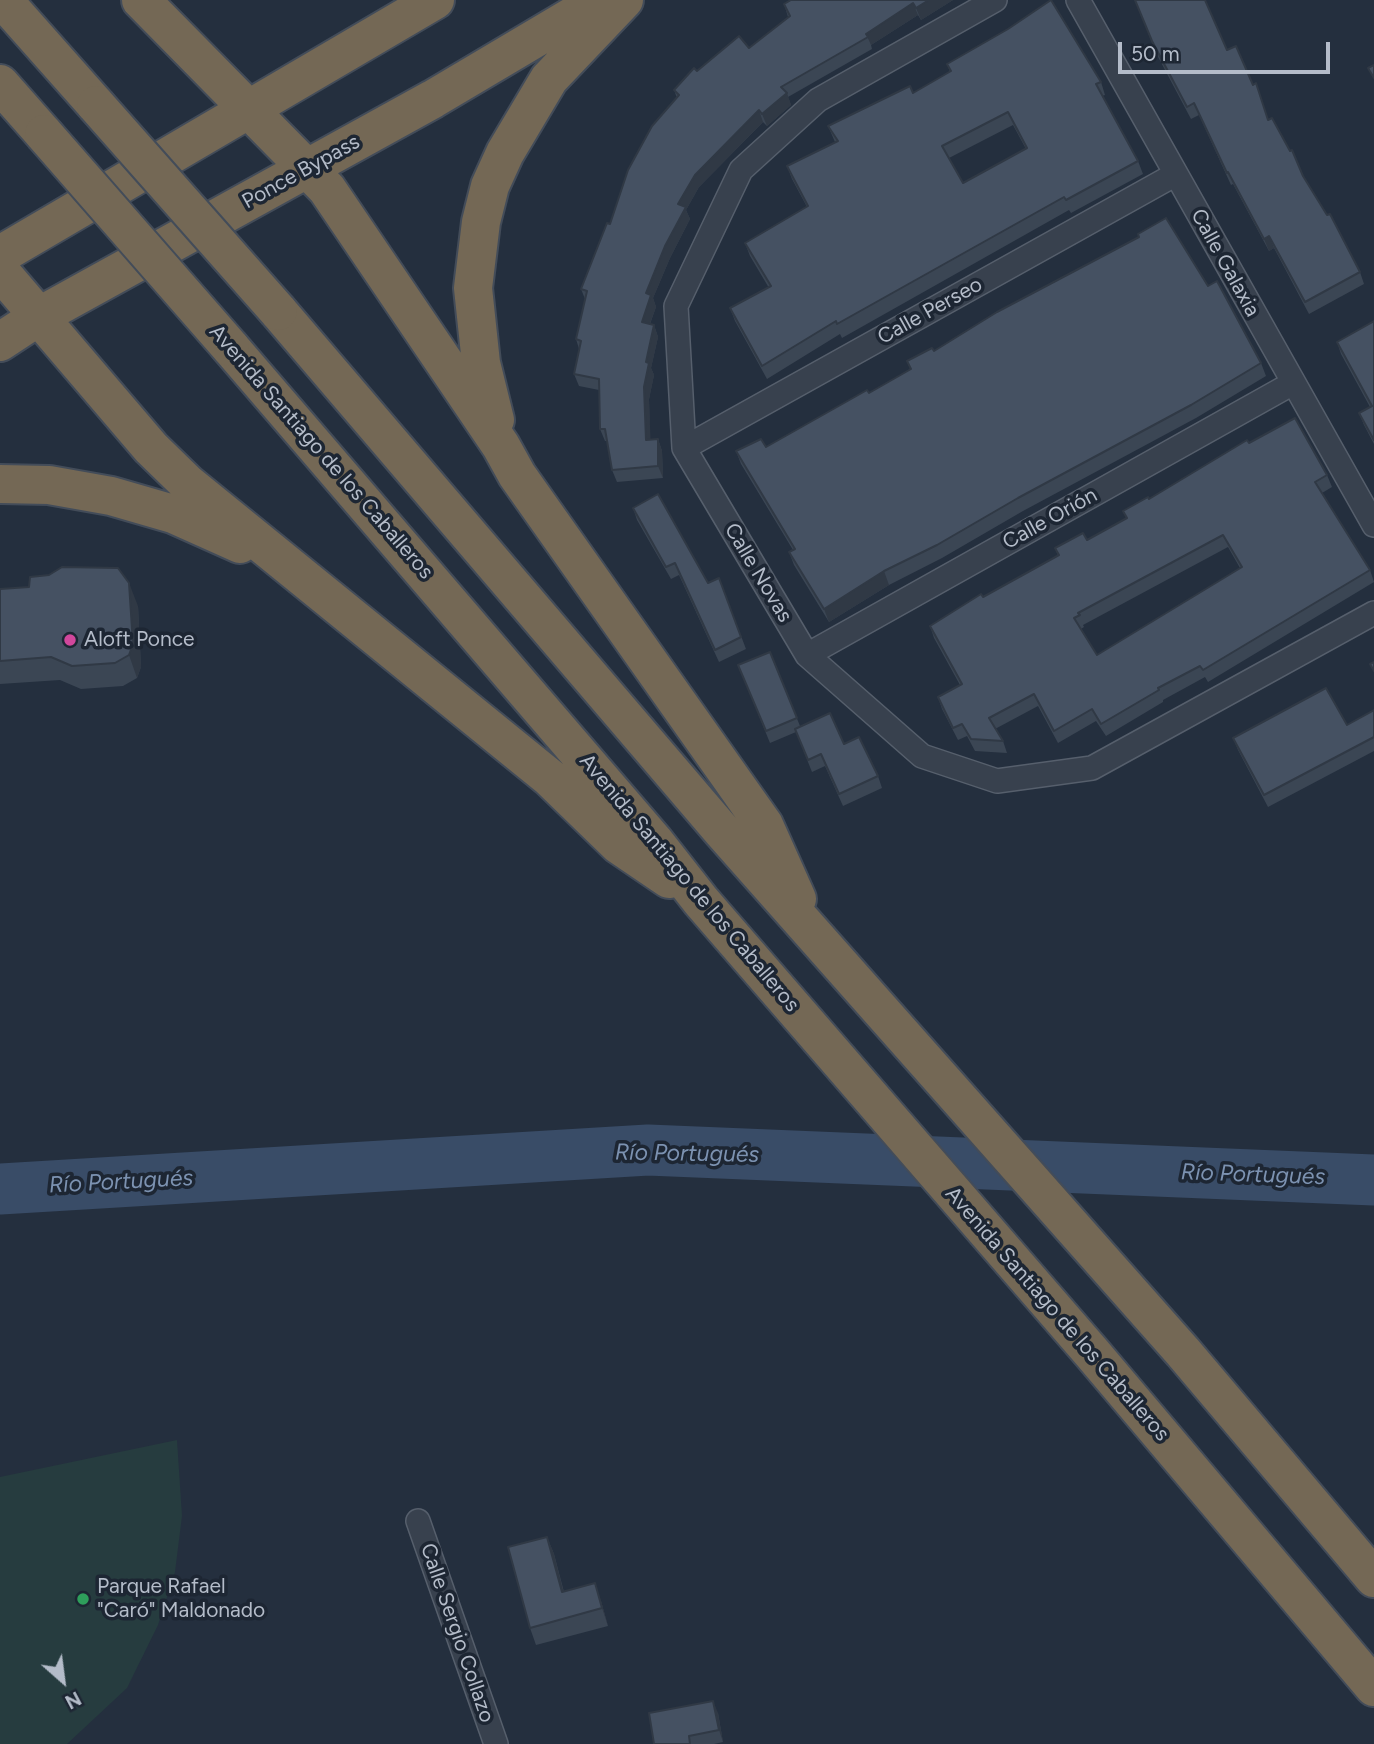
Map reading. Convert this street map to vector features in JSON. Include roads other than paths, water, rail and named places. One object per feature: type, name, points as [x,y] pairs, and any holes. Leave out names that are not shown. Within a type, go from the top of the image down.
[{"type":"highway","points":[[3,0],[278,312],[814,937],[1183,1352],[1374,1578]]},
{"type":"highway","points":[[141,0],[327,189],[501,446],[517,475],[764,825],[814,937]]},
{"type":"highway","points":[[0,255],[435,0]]},
{"type":"highway","name":"Ponce Bypass","points":[[0,342],[38,317],[433,99],[600,0]]},
{"type":"highway","points":[[501,446],[481,363],[473,288],[479,232],[490,186],[505,153],[549,79],[624,0]]},
{"type":"highway","name":"Avenida Santiago de los Caballeros","points":[[0,83],[230,347],[636,843],[701,901],[1092,1353],[1374,1686]]},
{"type":"highway","points":[[0,271],[151,448],[188,484],[550,778],[636,843]]},
{"type":"highway","points":[[0,484],[49,485],[111,496],[173,514],[227,537],[303,579]]},
{"type":"street","name":"Calle Novas","points":[[995,0],[818,100],[741,170],[676,306],[684,448],[807,655],[922,756],[997,780],[1092,768],[1374,613]]},
{"type":"street","name":"Calle Galaxia","points":[[1078,0],[1374,525]]},
{"type":"street","name":"Calle Perseo","points":[[684,448],[1176,174]]},
{"type":"street","name":"Calle Orión","points":[[807,655],[1293,383]]},
{"type":"street","name":"Calle Sergio Collazo","points":[[418,1521],[496,1744]]},
{"type":"waterway","name":"Río Portugués","points":[[0,1189],[648,1150],[1374,1180]]},
{"type":"place","name":"Aloft Ponce","points":[[70,640]]},
{"type":"place","name":"Parque Rafael \"Caró\" Maldonado","points":[[83,1599]]}]
